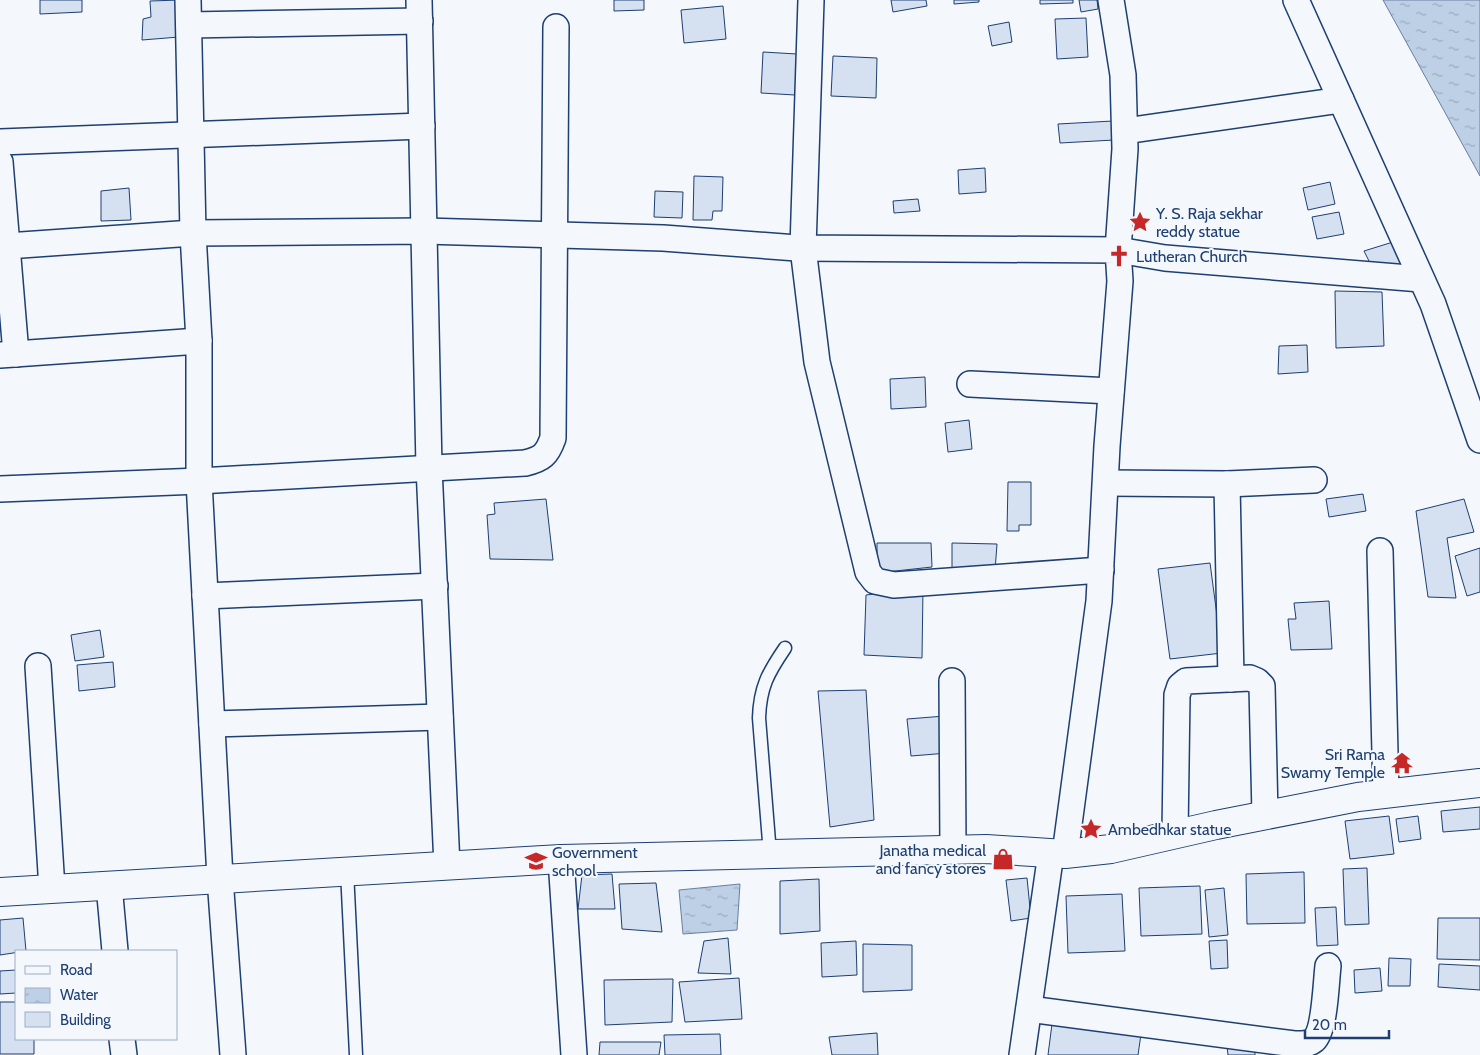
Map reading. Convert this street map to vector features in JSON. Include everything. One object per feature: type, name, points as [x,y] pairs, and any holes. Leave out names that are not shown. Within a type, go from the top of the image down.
[{"type":"street","points":[[188,0],[193,233],[199,341],[199,481],[220,878],[233,1055]]},
{"type":"street","points":[[811,0],[803,248],[817,362],[868,572],[875,581],[894,585],[1101,570]]},
{"type":"street","points":[[1022,1055],[1058,854],[1101,570],[1120,281],[1118,250],[1125,131],[1123,76],[1111,0]]},
{"type":"street","points":[[1296,0],[1432,304],[1480,440]]},
{"type":"street","points":[[189,26],[420,11],[429,467],[447,866]]},
{"type":"street","points":[[0,489],[199,481],[525,463],[540,459],[548,453],[553,438],[556,27]]},
{"type":"street","points":[[1125,131],[1341,100]]},
{"type":"street","points":[[0,142],[422,126]]},
{"type":"street","points":[[0,162],[7,246],[8,354],[199,341]]},
{"type":"street","points":[[7,246],[193,233],[424,231],[663,238],[803,248],[1118,250],[1165,258],[1421,279]]},
{"type":"street","points":[[970,384],[1112,391]]},
{"type":"street","points":[[1106,484],[1226,484],[1314,480]]},
{"type":"street","points":[[1226,484],[1231,679]]},
{"type":"street","points":[[1380,551],[1386,794]]},
{"type":"street","points":[[205,596],[435,586]]},
{"type":"street","points":[[38,666],[52,888]]},
{"type":"street","points":[[1175,834],[1177,695],[1180,686],[1192,680],[1250,678],[1262,686],[1265,815]]},
{"type":"street","points":[[952,681],[953,850]]},
{"type":"street","points":[[212,724],[440,717]]},
{"type":"street","points":[[0,892],[561,859],[986,849],[1058,854],[1111,849],[1265,815],[1386,794],[1480,783]]},
{"type":"street","points":[[561,859],[574,1055]]},
{"type":"street","points":[[109,885],[115,950]]},
{"type":"street","points":[[1029,1009],[1294,1044],[1307,1044],[1314,1040],[1320,1030],[1328,966]]},
{"type":"street","points":[[122,1040],[124,1055]]},
{"type":"lane","points":[[770,854],[759,718],[760,697],[765,678],[784,648]]},
{"type":"lane","points":[[348,871],[356,1055]]},
{"type":"water","points":[[1383,0],[1480,0],[1480,176]]},
{"type":"water","points":[[740,884],[737,930],[683,934],[679,890]]},
{"type":"building","points":[[40,0],[82,0],[82,12],[40,14]]},
{"type":"building","points":[[180,0],[179,37],[142,40],[143,19],[151,17],[150,1]]},
{"type":"building","points":[[614,0],[644,0],[644,10],[614,11]]},
{"type":"building","points":[[891,0],[926,0],[927,6],[893,12]]},
{"type":"building","points":[[954,0],[979,0],[979,2],[954,4]]},
{"type":"building","points":[[1040,0],[1073,0],[1073,3],[1040,4]]},
{"type":"building","points":[[1079,0],[1097,0],[1098,9],[1081,12]]},
{"type":"building","points":[[723,6],[726,39],[684,43],[681,10]]},
{"type":"building","points":[[1086,18],[1088,57],[1057,59],[1055,19]]},
{"type":"building","points":[[1009,22],[1012,42],[992,46],[988,26]]},
{"type":"building","points":[[763,52],[797,54],[795,95],[761,93]]},
{"type":"building","points":[[833,56],[877,58],[876,98],[831,96]]},
{"type":"building","points":[[1113,121],[1114,140],[1060,143],[1058,124]]},
{"type":"building","points":[[985,168],[986,192],[959,194],[958,170]]},
{"type":"building","points":[[694,176],[723,177],[722,211],[713,211],[712,220],[693,220]]},
{"type":"building","points":[[1330,182],[1335,204],[1308,210],[1303,188]]},
{"type":"building","points":[[129,188],[131,220],[101,221],[101,191]]},
{"type":"building","points":[[655,191],[683,192],[682,218],[654,217]]},
{"type":"building","points":[[918,199],[920,211],[894,213],[893,201]]},
{"type":"building","points":[[1339,212],[1344,234],[1317,239],[1312,217]]},
{"type":"building","points":[[1393,242],[1404,266],[1375,273],[1364,251]]},
{"type":"building","points":[[1335,291],[1382,292],[1384,346],[1336,348]]},
{"type":"building","points":[[1307,345],[1308,372],[1278,374],[1279,346]]},
{"type":"building","points":[[925,377],[926,407],[891,409],[890,379]]},
{"type":"building","points":[[969,420],[972,449],[948,452],[945,423]]},
{"type":"building","points":[[1008,482],[1031,482],[1031,525],[1019,525],[1019,531],[1007,531]]},
{"type":"building","points":[[1363,494],[1366,511],[1329,517],[1326,499]]},
{"type":"building","points":[[546,499],[553,560],[490,559],[487,515],[495,514],[494,503]]},
{"type":"building","points":[[1464,499],[1474,532],[1447,538],[1456,598],[1428,597],[1416,511]]},
{"type":"building","points":[[877,543],[931,543],[932,567],[877,573]]},
{"type":"building","points":[[952,543],[997,544],[995,571],[952,573]]},
{"type":"building","points":[[1480,548],[1480,592],[1467,596],[1455,556]]},
{"type":"building","points":[[1210,563],[1222,653],[1170,659],[1158,569]]},
{"type":"building","points":[[923,588],[922,658],[864,655],[866,595]]},
{"type":"building","points":[[1329,601],[1332,649],[1291,650],[1288,619],[1296,619],[1294,603]]},
{"type":"building","points":[[100,630],[104,657],[75,661],[71,635]]},
{"type":"building","points":[[113,662],[115,687],[79,691],[77,665]]},
{"type":"building","points":[[866,690],[874,820],[830,827],[818,691]]},
{"type":"building","points":[[945,716],[948,753],[911,756],[907,719]]},
{"type":"building","points":[[1480,807],[1480,829],[1443,832],[1441,811]]},
{"type":"building","points":[[1389,816],[1394,854],[1350,859],[1345,821]]},
{"type":"building","points":[[1418,816],[1421,839],[1399,842],[1396,819]]},
{"type":"building","points":[[1367,868],[1369,924],[1345,925],[1343,869]]},
{"type":"building","points":[[1304,872],[1305,923],[1247,924],[1246,874]]},
{"type":"building","points":[[612,874],[615,909],[578,909],[582,875]]},
{"type":"building","points":[[1027,878],[1031,918],[1011,921],[1006,880]]},
{"type":"building","points":[[819,879],[820,931],[780,934],[780,881]]},
{"type":"building","points":[[656,883],[662,932],[622,929],[619,884]]},
{"type":"building","points":[[1200,886],[1202,934],[1141,936],[1139,888]]},
{"type":"building","points":[[1224,888],[1228,935],[1209,937],[1205,890]]},
{"type":"building","points":[[1122,894],[1125,951],[1068,953],[1066,896]]},
{"type":"building","points":[[1336,907],[1338,945],[1317,946],[1315,908]]},
{"type":"building","points":[[23,918],[26,950],[15,950],[15,953],[0,955],[0,920]]},
{"type":"building","points":[[1438,918],[1480,918],[1480,960],[1437,959]]},
{"type":"building","points":[[728,938],[731,974],[698,973],[704,941]]},
{"type":"building","points":[[1227,940],[1228,968],[1211,969],[1209,941]]},
{"type":"building","points":[[856,941],[857,975],[822,977],[821,943]]},
{"type":"building","points":[[863,944],[912,945],[912,990],[863,992]]},
{"type":"building","points":[[1389,958],[1411,959],[1410,986],[1388,986]]},
{"type":"building","points":[[1439,964],[1480,966],[1480,990],[1438,987]]},
{"type":"building","points":[[1380,968],[1382,991],[1355,993],[1354,970]]},
{"type":"building","points":[[15,970],[15,993],[0,994],[0,971]]},
{"type":"building","points":[[739,978],[742,1019],[685,1022],[679,982]]},
{"type":"building","points":[[673,979],[672,1022],[605,1025],[604,980]]},
{"type":"building","points":[[0,1002],[15,1002],[15,1040],[34,1040],[34,1054],[0,1054]]},
{"type":"building","points":[[1052,1024],[1141,1034],[1138,1055],[1048,1055]]},
{"type":"building","points":[[877,1033],[878,1055],[832,1055],[829,1037]]},
{"type":"building","points":[[720,1034],[721,1055],[665,1055],[664,1035]]},
{"type":"building","points":[[600,1042],[661,1042],[659,1055],[599,1055]]},
{"type":"building","points":[[1255,1045],[1255,1055],[1228,1055],[1227,1046]]},
{"type":"place","name":"Y. S. Raja sekhar reddy statue","points":[[1140,222]]},
{"type":"place","name":"Lutheran Church","points":[[1119,256]]},
{"type":"place","name":"Sri Rama Swamy Temple","points":[[1402,763]]},
{"type":"place","name":"Ambedhkar statue","points":[[1091,829]]},
{"type":"place","name":"Janatha medical and fancy stores","points":[[1003,859]]},
{"type":"place","name":"Government school","points":[[536,861]]}]
